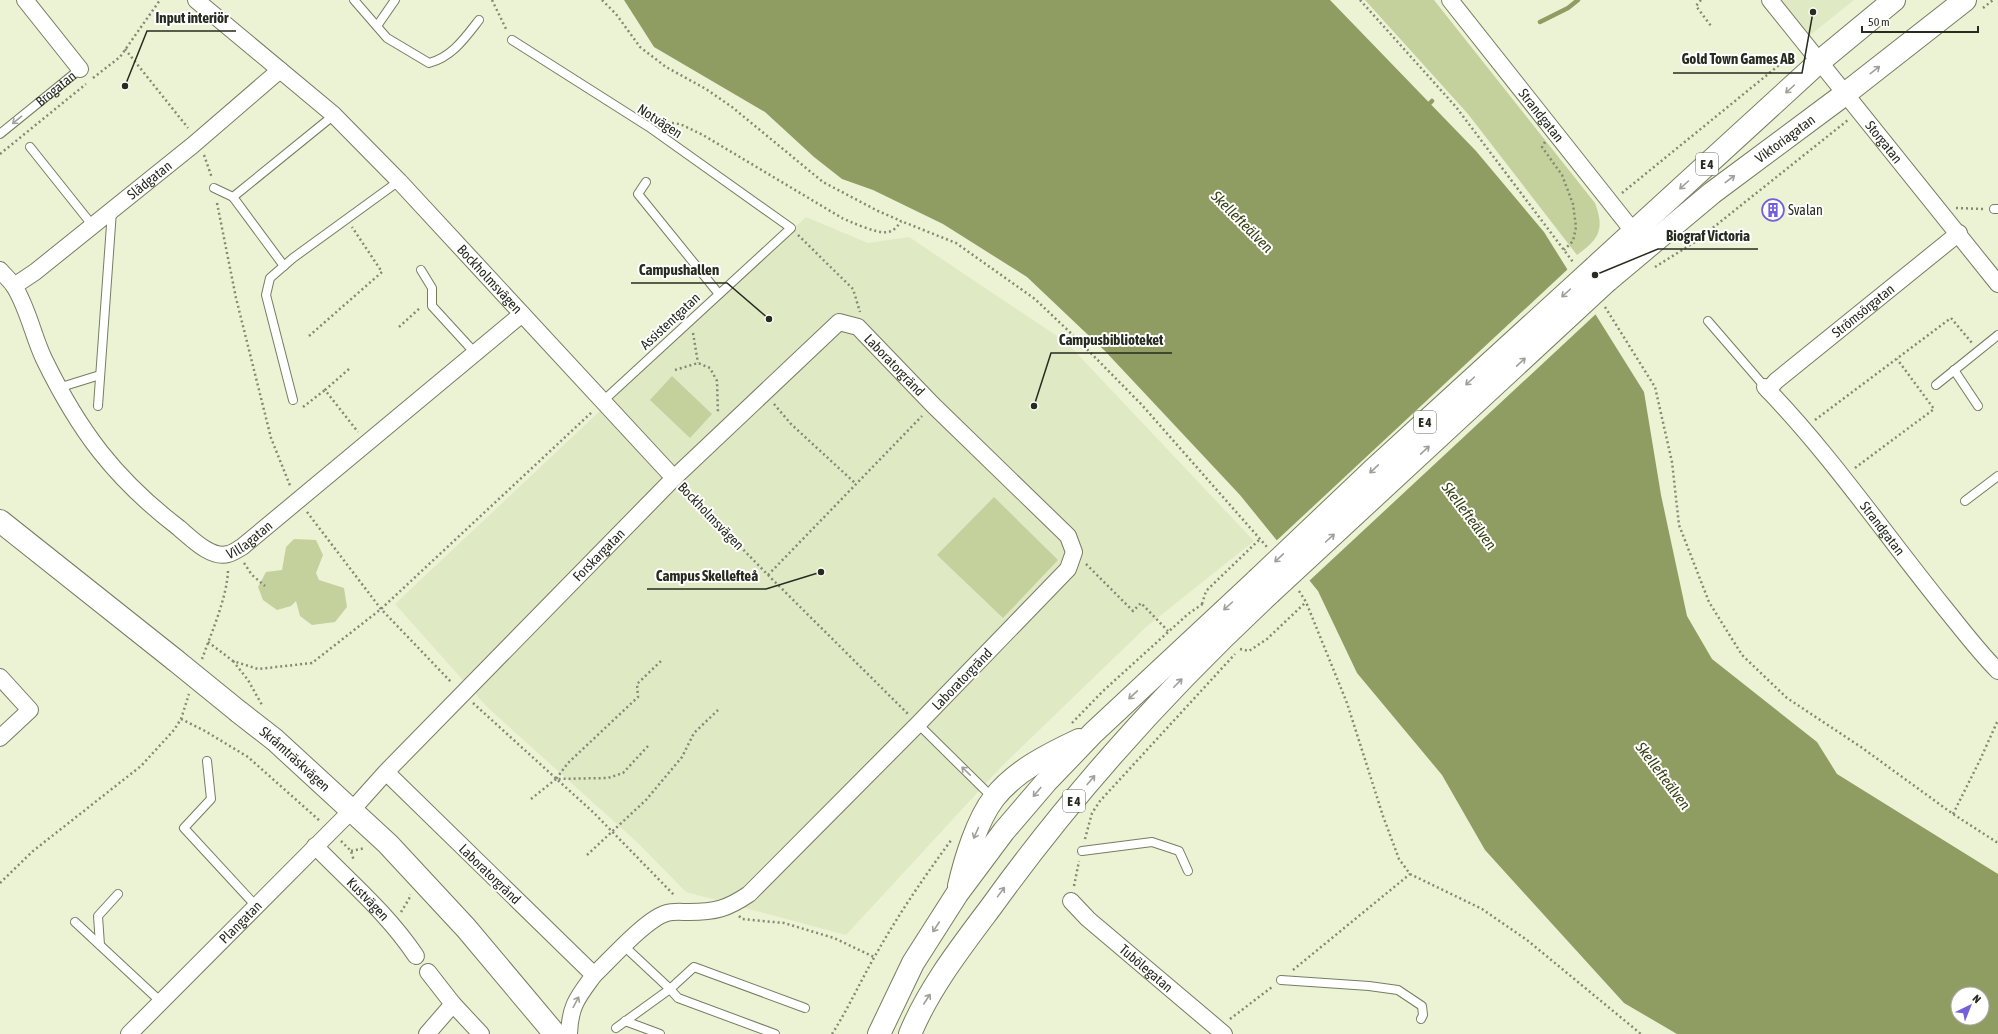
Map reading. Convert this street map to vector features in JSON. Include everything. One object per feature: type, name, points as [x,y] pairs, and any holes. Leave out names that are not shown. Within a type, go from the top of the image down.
[{"type":"main road","name":"E 4","points":[[879,1034],[913,963],[958,894],[1004,831],[1046,782],[1093,733],[1263,586],[1593,272],[1633,231],[1819,62],[1894,0]]},
{"type":"main road","name":"Viktoriagatan","points":[[1593,272],[1712,193],[1845,94],[1973,5]]},
{"type":"main road","name":"Skråmträskvägen","points":[[0,520],[275,740],[352,810],[388,844],[466,928],[555,1034]]},
{"type":"main road","name":"E 4","points":[[910,1034],[920,1011],[958,952],[1032,852],[1092,778],[1171,690],[1223,636],[1263,586]]},
{"type":"main road","points":[[958,894],[965,859],[994,798],[1017,776],[1048,755],[1093,733]]},
{"type":"street","name":"Brogatan","points":[[27,0],[80,69]]},
{"type":"street","name":"Bockholmsvägen","points":[[196,0],[334,115],[399,181],[674,478]]},
{"type":"street","name":"Strandgatan","points":[[1450,0],[1633,231]]},
{"type":"street","name":"Storgatan","points":[[1770,0],[1859,112],[1959,233],[1998,284]]},
{"type":"street","name":"Slädgatan","points":[[14,286],[112,211],[193,145],[280,70]]},
{"type":"street","name":"Strömsörgatan","points":[[1767,388],[1959,233]]},
{"type":"street","name":"Villagatan","points":[[0,270],[14,286],[39,348],[58,388],[93,444],[115,470],[144,500],[209,550],[220,554],[228,554],[242,547],[522,314]]},
{"type":"street","name":"Forskargatan","points":[[352,810],[386,772],[674,478],[839,322],[858,326]]},
{"type":"street","name":"Laboratorgränd","points":[[569,1034],[570,1016],[575,1001],[594,974],[624,946],[651,921],[667,912],[708,912],[728,907],[749,894],[918,724],[1068,569],[1074,552],[1068,536],[933,405],[858,326]]},
{"type":"street","name":"Strandgatan","points":[[1767,388],[1803,429],[1978,651],[1998,671]]},
{"type":"street","points":[[0,677],[30,710],[0,738]]},
{"type":"street","name":"Laboratorgränd","points":[[386,772],[594,974]]},
{"type":"street","name":"Plangatan","points":[[129,1034],[352,810]]},
{"type":"street","name":"Kustvägen","points":[[315,846],[377,906],[416,956]]},
{"type":"street","name":"Tubölegatan","points":[[1071,901],[1094,924],[1217,1032]]},
{"type":"street","points":[[428,972],[481,1034]]},
{"type":"street","points":[[427,1034],[454,1004]]},
{"type":"lane","points":[[354,0],[387,38],[429,63],[441,60],[462,42],[479,20]]},
{"type":"lane","points":[[377,26],[394,0]]},
{"type":"lane","name":"Notvägen","points":[[512,40],[649,128],[791,228]]},
{"type":"lane","name":"Brogatan","points":[[0,134],[80,69]]},
{"type":"lane","points":[[233,197],[334,115]]},
{"type":"lane","points":[[30,147],[93,226]]},
{"type":"lane","points":[[293,400],[266,295],[270,278],[347,218],[399,181]]},
{"type":"lane","points":[[646,182],[638,194],[719,294]]},
{"type":"lane","points":[[214,188],[233,197],[284,266]]},
{"type":"lane","points":[[98,406],[112,211]]},
{"type":"lane","name":"Assistentgatan","points":[[603,401],[791,228]]},
{"type":"lane","points":[[421,270],[432,288],[432,306],[475,353]]},
{"type":"lane","points":[[1708,321],[1767,388]]},
{"type":"lane","points":[[1936,385],[1998,336]]},
{"type":"lane","points":[[1954,370],[1978,406]]},
{"type":"lane","points":[[58,388],[100,375]]},
{"type":"lane","points":[[1965,501],[1998,476]]},
{"type":"lane","points":[[918,724],[994,798]]},
{"type":"lane","points":[[207,761],[211,799],[184,828],[256,906]]},
{"type":"lane","points":[[1082,851],[1152,842],[1179,851],[1188,871]]},
{"type":"lane","points":[[100,945],[98,916],[118,894]]},
{"type":"lane","points":[[75,922],[161,1002]]},
{"type":"lane","points":[[624,946],[678,998],[775,1034]]},
{"type":"lane","points":[[616,1028],[670,989],[694,967],[805,1008]]},
{"type":"lane","points":[[1281,980],[1368,986],[1398,990],[1422,1006],[1423,1014],[1421,1019]]},
{"type":"lane","points":[[625,1021],[660,1034]]},
{"type":"path","points":[[492,0],[512,40]]},
{"type":"path","points":[[602,0],[616,14],[640,47],[666,67],[706,89],[732,107],[823,182],[878,211],[956,243],[1035,299],[1142,405],[1271,551]]},
{"type":"path","points":[[1360,0],[1456,107],[1564,250],[1593,272]]},
{"type":"path","points":[[1701,0],[1696,6],[1712,26]]},
{"type":"path","points":[[1973,5],[1993,0]]},
{"type":"path","points":[[1611,203],[1804,44]]},
{"type":"path","points":[[1653,267],[1660,265],[1696,242],[1859,112]]},
{"type":"path","points":[[649,128],[654,124],[664,122],[680,124],[703,135],[842,218],[860,226],[886,233],[896,228],[902,221]]},
{"type":"path","points":[[1552,129],[1542,147],[1562,175],[1573,204],[1576,227],[1573,241],[1564,250]]},
{"type":"path","points":[[1955,208],[1996,209]]},
{"type":"path","points":[[309,336],[382,272],[364,248],[347,218]]},
{"type":"path","points":[[791,228],[854,289],[862,318],[858,326]]},
{"type":"path","points":[[399,326],[432,298]]},
{"type":"path","points":[[1605,306],[1655,387],[1672,462],[1679,525],[1709,602],[1742,656],[1788,698],[1953,814],[1998,843]]},
{"type":"path","points":[[1803,429],[1951,318],[1978,352]]},
{"type":"path","points":[[690,321],[698,362]]},
{"type":"path","points":[[1842,478],[1934,408],[1897,359]]},
{"type":"path","points":[[675,370],[698,362],[710,368],[717,381],[718,437]]},
{"type":"path","points":[[293,400],[296,414],[349,369]]},
{"type":"path","points":[[324,390],[367,443]]},
{"type":"path","points":[[765,393],[791,424],[855,483]]},
{"type":"path","points":[[233,661],[258,669],[312,663],[381,609],[603,401]]},
{"type":"path","points":[[768,575],[855,483],[933,405]]},
{"type":"path","name":"Bockholmsvägen","points":[[674,478],[768,575],[918,724]]},
{"type":"path","points":[[1202,604],[1206,591],[1260,539]]},
{"type":"path","points":[[1074,552],[1133,611],[1141,603],[1168,632]]},
{"type":"path","points":[[204,652],[228,577],[228,554]]},
{"type":"path","points":[[244,563],[252,575],[265,586]]},
{"type":"path","points":[[1295,585],[1306,602],[1347,703],[1396,852],[1410,874],[1482,909],[1527,940],[1641,1034]]},
{"type":"path","points":[[1240,649],[1249,650],[1267,639],[1306,602]]},
{"type":"path","points":[[208,642],[233,661],[248,680],[263,707]]},
{"type":"path","points":[[1071,901],[1092,814],[1100,801],[1243,645]]},
{"type":"path","points":[[531,799],[556,779],[568,763],[638,697],[637,684],[661,661]]},
{"type":"path","points":[[472,702],[611,831],[675,897],[682,912]]},
{"type":"path","points":[[0,883],[33,851],[141,766],[163,744],[181,719],[186,704]]},
{"type":"path","points":[[587,855],[646,800],[682,757],[694,733],[718,710]]},
{"type":"path","points":[[181,719],[205,731],[248,757],[319,820]]},
{"type":"path","points":[[1953,814],[1998,720]]},
{"type":"path","points":[[556,779],[608,778],[623,773],[648,746]]},
{"type":"path","points":[[341,842],[351,851],[354,863]]},
{"type":"path","points":[[1217,1032],[1410,874]]},
{"type":"path","points":[[728,907],[742,919],[784,923],[834,938],[874,957]]},
{"type":"shaded area","points":[[1365,0],[1434,0],[1595,203],[1600,220],[1600,227],[1595,239],[1590,244],[1577,255],[1468,114]]},
{"type":"shaded area","points":[[1779,0],[1854,0],[1808,37]]},
{"type":"shaded area","points":[[806,217],[868,243],[909,237],[1066,342],[1254,541],[1146,627],[1001,767],[846,935],[686,892],[638,843],[487,707],[395,604]]},
{"type":"shaded area","points":[[672,376],[712,414],[690,438],[650,400]]},
{"type":"shaded area","points":[[994,497],[1058,560],[1003,618],[937,555]]},
{"type":"shaded area","points":[[294,539],[316,540],[323,555],[316,573],[319,580],[344,588],[347,607],[335,622],[312,625],[300,616],[296,601],[291,606],[277,610],[263,600],[258,587],[266,572],[282,570],[286,547]]},
{"type":"water","name":"Skellefteälven","points":[[624,0],[1330,0],[1476,151],[1544,232],[1644,392],[1661,495],[1687,616],[1712,659],[1817,742],[1837,774],[1998,874],[1998,1034],[1677,1034],[1624,1003],[1485,850],[1442,775],[1357,673],[1318,591],[1240,495],[1105,351],[1027,277],[943,224],[873,190],[842,179],[814,157],[765,112],[654,47]]},
{"type":"pier","points":[[1569,268],[1597,313],[1308,582],[1275,542]]},
{"type":"waterway","points":[[1540,22],[1568,8],[1578,0]]},
{"type":"place","name":"Gold Town Games AB","points":[[1813,12]]},
{"type":"place","name":"Input interiör","points":[[125,86]]},
{"type":"place","name":"Svalan","points":[[1773,210]]},
{"type":"place","name":"Biograf Victoria","points":[[1595,275]]},
{"type":"place","name":"Campushallen","points":[[769,319]]},
{"type":"place","name":"Campusbiblioteket","points":[[1034,406]]},
{"type":"place","name":"Campus Skellefteå","points":[[821,572]]}]
